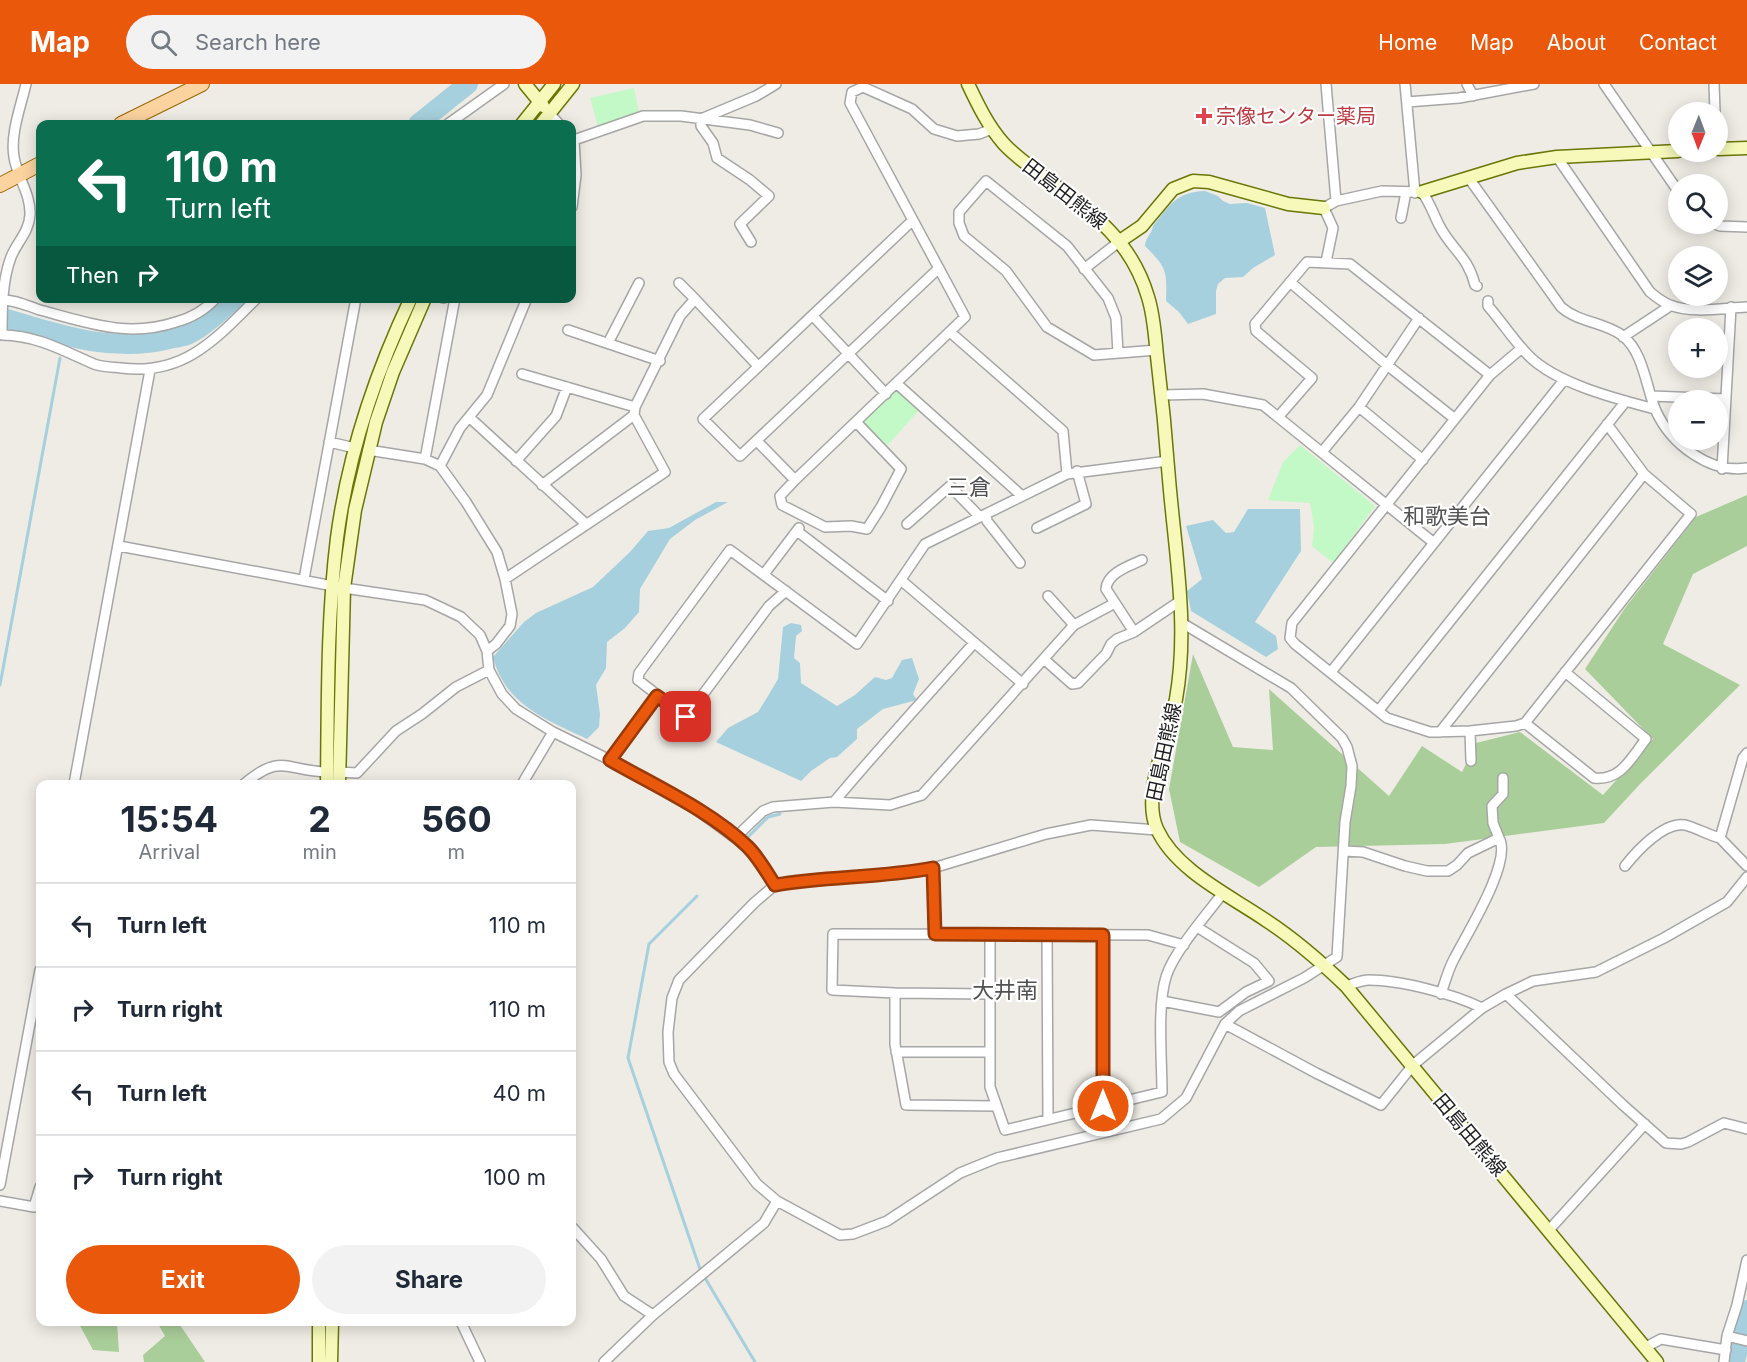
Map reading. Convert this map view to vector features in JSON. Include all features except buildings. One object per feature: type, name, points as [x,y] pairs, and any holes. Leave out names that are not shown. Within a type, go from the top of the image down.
[{"type":"main road","points":[[129,120],[202,84]]},
{"type":"main road","points":[[525,84],[550,114]]},
{"type":"main road","points":[[525,120],[554,84]]},
{"type":"main road","points":[[545,120],[573,84]]},
{"type":"main road","name":"田島田熊線","points":[[968,84],[980,111],[992,129],[1017,156],[1090,212],[1120,241],[1147,294],[1152,312],[1162,395],[1182,623],[1176,697],[1154,782],[1151,803],[1157,830],[1169,849],[1184,864],[1306,949],[1346,986],[1657,1362]]},
{"type":"main road","points":[[1728,149],[1747,148]]},
{"type":"main road","points":[[1414,192],[1517,163],[1557,157],[1668,151]]},
{"type":"main road","points":[[0,185],[36,166]]},
{"type":"main road","points":[[1120,241],[1142,226],[1173,189],[1193,181],[1209,182],[1288,204],[1324,208]]},
{"type":"main road","points":[[333,778],[338,587],[355,510],[362,449],[376,383],[409,303]]},
{"type":"main road","points":[[362,449],[423,303]]},
{"type":"main road","points":[[319,1326],[319,1362]]},
{"type":"main road","points":[[331,1362],[332,1326]]},
{"type":"street","points":[[26,84],[15,132],[13,156],[28,196],[30,214],[25,235],[12,255],[6,274],[2,301],[3,335],[46,342],[97,365],[150,370],[196,354],[224,332],[252,303]]},
{"type":"street","points":[[454,120],[504,84]]},
{"type":"street","points":[[701,119],[756,96],[776,84]]},
{"type":"street","points":[[1326,84],[1336,201]]},
{"type":"street","points":[[1401,218],[1414,192],[1405,84]]},
{"type":"street","points":[[1467,84],[1473,96]]},
{"type":"street","points":[[1407,102],[1473,96],[1534,84]]},
{"type":"street","points":[[1604,84],[1668,176]]},
{"type":"street","points":[[1714,84],[1715,102]]},
{"type":"street","points":[[857,423],[900,469],[867,529],[851,526],[825,527],[782,505],[780,496],[795,480],[965,317],[850,103],[852,92],[863,87],[912,109],[934,129],[957,136],[978,134],[992,129]]},
{"type":"street","points":[[550,114],[555,120]]},
{"type":"street","points":[[576,138],[643,116],[668,115],[750,125],[778,133]]},
{"type":"street","points":[[701,119],[701,126],[713,143],[717,158],[750,180],[768,196],[740,224],[751,242]]},
{"type":"street","points":[[1557,157],[1650,292],[1668,305]]},
{"type":"street","points":[[1468,177],[1561,307],[1570,315],[1623,336],[1633,349],[1655,409],[1667,428],[1688,450],[1722,469],[1734,471],[1747,468]]},
{"type":"street","points":[[1118,353],[1116,318],[1108,298],[1067,246],[986,181],[959,212],[959,223],[964,236],[1006,271],[1047,327],[1094,355],[1157,350]]},
{"type":"street","points":[[1326,262],[1333,228],[1324,208],[1336,201],[1382,191],[1414,192],[1430,202],[1440,226],[1471,268],[1477,286]]},
{"type":"street","points":[[913,220],[703,420],[740,456],[939,268]]},
{"type":"street","points":[[1728,226],[1747,227]]},
{"type":"street","points":[[1084,269],[1120,241]]},
{"type":"street","points":[[1279,416],[1312,378],[1256,331],[1255,324],[1307,262],[1350,264],[1490,375]]},
{"type":"street","points":[[1290,282],[1387,365],[1455,419]]},
{"type":"street","points":[[608,344],[639,283]]},
{"type":"street","points":[[679,284],[758,366]]},
{"type":"street","points":[[542,485],[635,411],[680,316],[695,299]]},
{"type":"street","points":[[2,301],[105,328],[136,330],[156,329],[184,320],[208,303]]},
{"type":"street","points":[[1488,301],[1488,306],[1530,357],[1564,380],[1655,409]]},
{"type":"street","points":[[304,579],[355,303]]},
{"type":"street","points":[[425,459],[454,303]]},
{"type":"street","points":[[440,466],[460,428],[487,395],[525,303]]},
{"type":"street","points":[[1623,336],[1670,306],[1694,309],[1747,307]]},
{"type":"street","points":[[1726,390],[1731,308]]},
{"type":"street","points":[[813,316],[886,394]]},
{"type":"street","points":[[1322,452],[1359,407],[1419,318]]},
{"type":"street","points":[[568,330],[660,361]]},
{"type":"street","points":[[950,332],[1063,431],[1072,472],[1086,504],[1036,528]]},
{"type":"street","points":[[1522,348],[1490,375],[1292,623],[1290,638],[1387,718],[1430,732],[1470,731],[1525,723],[1691,514],[1644,474],[1607,424]]},
{"type":"street","points":[[75,780],[150,370]]},
{"type":"street","points":[[505,579],[665,472],[635,411],[522,374]]},
{"type":"street","points":[[1331,672],[1564,380]]},
{"type":"street","points":[[896,383],[1022,496]]},
{"type":"street","points":[[516,461],[556,416],[567,387]]},
{"type":"street","points":[[1162,395],[1203,394],[1263,405],[1434,543]]},
{"type":"street","points":[[1652,396],[1668,397]]},
{"type":"street","points":[[1379,710],[1626,401]]},
{"type":"street","points":[[1359,407],[1423,460]]},
{"type":"street","points":[[469,417],[586,524]]},
{"type":"street","points":[[757,441],[795,480]]},
{"type":"street","points":[[329,442],[425,459],[440,466],[497,552],[505,579],[512,614],[510,626],[496,644],[487,651]]},
{"type":"street","points":[[1722,469],[1723,450]]},
{"type":"street","points":[[786,591],[770,606],[686,717],[638,680],[639,673],[730,550],[764,574],[857,644],[925,544],[1072,472],[1168,461]]},
{"type":"street","points":[[1440,732],[1644,474]]},
{"type":"street","points":[[907,524],[950,486],[983,516],[1020,563]]},
{"type":"street","points":[[764,574],[807,519]]},
{"type":"street","points":[[797,531],[888,601]]},
{"type":"street","points":[[119,546],[338,587],[425,600],[461,617],[480,635],[487,651],[489,670],[502,694],[516,709],[553,732],[610,760],[697,810],[750,849],[775,885]]},
{"type":"street","points":[[1134,632],[1106,589],[1110,579],[1142,560]]},
{"type":"street","points":[[902,581],[1023,684]]},
{"type":"street","points":[[1048,596],[1074,626]]},
{"type":"street","points":[[1045,660],[1072,684],[1078,683],[1106,654],[1111,644],[1134,632],[1180,601]]},
{"type":"street","points":[[736,837],[763,811],[773,807],[834,802],[891,805],[922,795],[1074,626],[1115,603]]},
{"type":"street","points":[[1157,830],[1091,825],[1046,834],[933,868],[899,874],[808,880],[775,885],[754,903],[679,980],[672,998],[668,1032],[669,1062],[674,1074],[757,1184],[777,1202],[840,1234],[853,1234],[887,1221],[960,1173],[997,1158],[1161,1119],[1186,1098],[1225,1024],[1239,1011],[1337,957],[1345,822],[1352,766],[1350,755],[1342,738],[1291,688],[1182,623]]},
{"type":"street","points":[[834,802],[877,750],[974,643]]},
{"type":"street","points":[[249,780],[270,766],[282,765],[333,778],[357,772],[396,731],[456,687],[489,670]]},
{"type":"street","points":[[1525,723],[1594,778],[1603,779],[1617,775],[1646,739],[1565,672]]},
{"type":"street","points":[[610,760],[657,696]]},
{"type":"street","points":[[1470,731],[1471,761]]},
{"type":"street","points":[[524,780],[553,732]]},
{"type":"street","points":[[1720,838],[1743,758],[1747,753]]},
{"type":"street","points":[[1441,994],[1452,961],[1478,915],[1501,862],[1502,844],[1493,824],[1492,806],[1503,794],[1503,778]]},
{"type":"street","points":[[1625,866],[1653,837],[1673,826],[1683,825],[1720,838],[1747,866]]},
{"type":"street","points":[[1344,851],[1363,852],[1427,871],[1448,871],[1468,853],[1498,838]]},
{"type":"street","points":[[933,868],[935,934]]},
{"type":"street","points":[[1225,1024],[1316,1074],[1381,1105],[1413,1065],[1482,1008],[1533,981],[1596,972],[1664,938],[1727,902],[1747,877]]},
{"type":"street","points":[[990,934],[990,1087],[1005,1130],[1162,1092],[1162,1001],[1166,977],[1184,945],[1223,893]]},
{"type":"street","points":[[1162,1001],[1219,1012],[1246,992],[1269,981],[1254,963],[1197,927]]},
{"type":"street","points":[[989,994],[832,990],[833,934],[1148,935],[1184,945]]},
{"type":"street","points":[[1047,934],[1048,1119]]},
{"type":"street","points":[[1103,935],[1103,1106]]},
{"type":"street","points":[[1346,986],[1367,980],[1410,984],[1482,1008]]},
{"type":"street","points":[[895,993],[896,1052],[906,1105],[996,1106]]},
{"type":"street","points":[[1506,994],[1666,1143],[1688,1142],[1724,1123],[1747,1129]]},
{"type":"street","points":[[0,1185],[36,1001]]},
{"type":"street","points":[[896,1052],[989,1052]]},
{"type":"street","points":[[1549,1230],[1645,1124]]},
{"type":"street","points":[[0,1201],[34,1208],[36,1201]]},
{"type":"street","points":[[604,1362],[653,1315],[764,1223],[777,1202]]},
{"type":"street","points":[[576,1231],[601,1259],[616,1287],[624,1296],[653,1315]]},
{"type":"street","points":[[1724,1362],[1727,1336],[1747,1260]]},
{"type":"street","points":[[463,1326],[480,1362]]},
{"type":"street","points":[[1727,1336],[1747,1341]]},
{"type":"street","points":[[1646,1347],[1661,1339],[1726,1350]]},
{"type":"green space","points":[[634,88],[639,113],[598,127],[590,98]]},
{"type":"green space","points":[[895,391],[899,391],[919,410],[886,447],[865,425],[864,420]]},
{"type":"green space","points":[[1300,445],[1375,506],[1333,563],[1312,546],[1314,527],[1310,503],[1268,500],[1283,462]]},
{"type":"green space","points":[[1747,495],[1747,546],[1693,574],[1663,644],[1740,685],[1604,823],[1445,844],[1316,847],[1259,887],[1180,842],[1169,789],[1193,654],[1233,747],[1273,750],[1269,689],[1389,796],[1422,746],[1462,772],[1476,743],[1520,732],[1603,795],[1653,739],[1585,669],[1625,608],[1696,517]]},
{"type":"green space","points":[[80,1326],[117,1326],[119,1352],[93,1350]]},
{"type":"green space","points":[[159,1326],[181,1326],[205,1362],[144,1362],[143,1355],[165,1336]]},
{"type":"water","points":[[1205,191],[1230,204],[1247,203],[1265,208],[1275,255],[1243,277],[1225,278],[1218,284],[1216,291],[1216,314],[1188,324],[1166,301],[1164,270],[1145,243],[1153,226],[1174,201],[1187,194]]},
{"type":"water","points":[[716,502],[728,502],[695,520],[670,539],[640,589],[639,612],[625,628],[607,642],[606,668],[596,685],[600,714],[599,727],[587,739],[529,709],[517,699],[499,674],[493,657],[524,622],[536,613],[593,587],[630,552],[648,531],[669,528]]},
{"type":"water","points":[[1248,509],[1300,509],[1301,551],[1255,622],[1276,636],[1278,649],[1266,657],[1191,611],[1187,591],[1202,579],[1186,526],[1213,520],[1226,533],[1234,532]]},
{"type":"water","points":[[791,623],[801,625],[802,631],[796,636],[794,658],[800,663],[801,683],[837,706],[855,695],[875,677],[886,680],[892,678],[902,660],[912,658],[919,679],[913,694],[917,700],[883,709],[857,729],[857,739],[837,757],[830,758],[801,781],[716,742],[728,728],[758,712],[778,679],[783,627]]},
{"type":"waterway","points":[[423,120],[468,84]]},
{"type":"waterway","points":[[0,317],[83,340],[126,344],[147,343],[187,335],[229,303]]},
{"type":"waterway","points":[[0,685],[60,358]]},
{"type":"waterway","points":[[749,836],[768,817],[780,814]]},
{"type":"waterway","points":[[697,896],[649,944],[628,1058],[700,1269]]},
{"type":"waterway","points":[[705,1278],[755,1362]]},
{"type":"waterway","points":[[1735,1362],[1747,1310]]},
{"type":"place","name":"宗像センター薬局","points":[[1204,116]]},
{"type":"district","name":"三倉","points":[[969,487]]},
{"type":"district","name":"和歌美台","points":[[1447,516]]},
{"type":"district","name":"大井南","points":[[1005,990]]},
{"type":"route","points":[[686,717],[657,696],[610,760],[697,810],[736,837],[750,849],[775,885],[808,880],[899,874],[933,868],[935,934],[1103,935],[1103,1106]]}]
